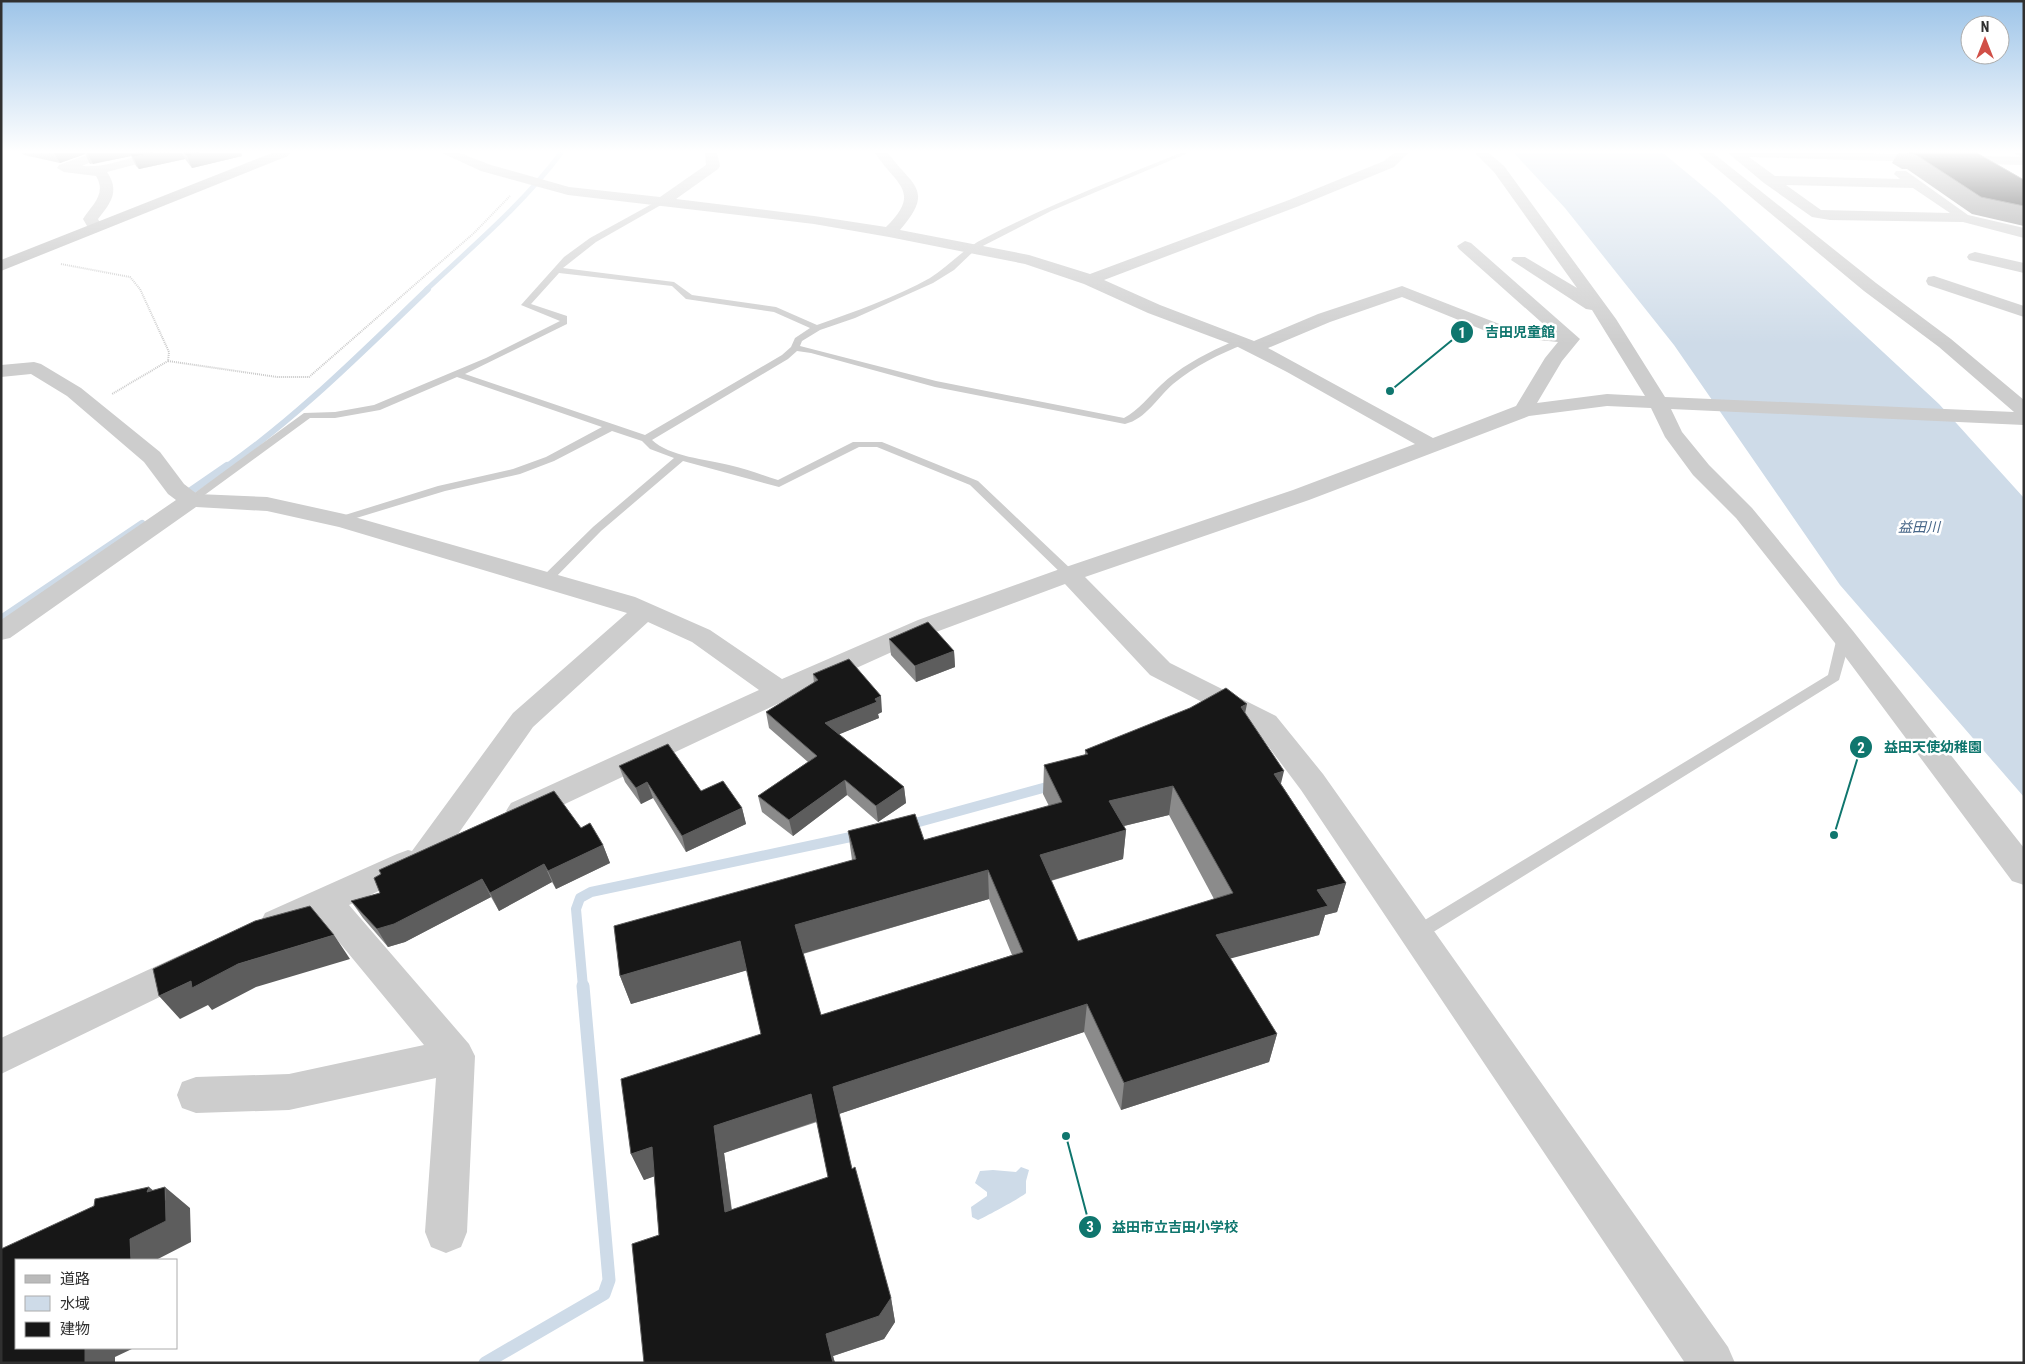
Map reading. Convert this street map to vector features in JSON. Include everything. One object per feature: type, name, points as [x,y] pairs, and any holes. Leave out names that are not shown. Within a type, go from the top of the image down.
[{"type":"main road","points":[[1,266],[123,217]]},
{"type":"street","points":[[92,217],[90,219],[95,228]]},
{"type":"street","points":[[774,217],[889,232],[972,248],[1029,260],[1090,280],[1154,309],[1247,345],[1362,405],[1433,446]]},
{"type":"street","points":[[889,232],[901,217]]},
{"type":"street","points":[[1090,280],[1257,217]]},
{"type":"street","points":[[1533,217],[1600,309],[1652,392],[1665,401],[1672,433],[1695,462],[1744,513],[1844,637],[2024,872]]},
{"type":"street","points":[[1783,217],[1870,288],[1945,343],[2021,416]]},
{"type":"street","points":[[1800,217],[1809,229],[1806,235]]},
{"type":"street","points":[[1873,217],[1963,218],[2024,233]]},
{"type":"street","points":[[1465,246],[1570,339]]},
{"type":"street","points":[[1975,258],[2024,268]]},
{"type":"street","points":[[1519,260],[1600,309]]},
{"type":"street","points":[[1934,281],[2024,312]]},
{"type":"street","points":[[1247,345],[1402,291],[1504,332],[1551,335],[1570,339]]},
{"type":"street","points":[[1525,410],[1527,403],[1554,358],[1570,339]]},
{"type":"street","points":[[1,371],[34,368],[74,392],[152,457],[176,489],[191,500],[267,504],[344,521],[626,603],[701,636],[780,690]]},
{"type":"street","points":[[249,937],[780,690],[927,626],[1069,574],[1301,495],[1525,410],[1607,400],[2021,416]]},
{"type":"street","points":[[1,632],[191,500]]},
{"type":"street","points":[[1069,574],[1160,670],[1266,723],[1312,782],[1712,1363]]},
{"type":"street","points":[[426,855],[523,720],[645,611]]},
{"type":"street","points":[[325,901],[456,1056],[446,1232]]},
{"type":"street","points":[[1,1057],[214,954]]},
{"type":"street","points":[[196,1095],[289,1092],[456,1056]]},
{"type":"lane","points":[[191,500],[308,415],[335,415],[376,408],[489,360],[564,322],[564,318],[525,305],[567,259],[593,240],[637,217]]},
{"type":"lane","points":[[646,439],[785,357],[796,348],[798,340],[817,328],[852,316],[930,281],[951,268],[972,248],[1033,217]]},
{"type":"lane","points":[[556,270],[674,284],[689,297],[776,310],[817,328]]},
{"type":"lane","points":[[796,348],[812,350],[935,384],[1126,421],[1135,417],[1153,397],[1199,361],[1218,351],[1247,345]]},
{"type":"lane","points":[[457,374],[611,426],[646,439],[654,447],[681,457],[728,468],[779,484],[857,444],[878,444],[974,483],[1069,574]]},
{"type":"lane","points":[[344,521],[349,517],[442,488],[516,472],[550,459],[611,426]]},
{"type":"lane","points":[[546,580],[597,529],[681,457]]},
{"type":"lane","points":[[1416,934],[1834,677],[1844,637]]},
{"type":"path","points":[[90,406],[168,361],[277,377],[309,377],[474,233],[490,217]]},
{"type":"path","points":[[20,258],[130,277],[140,289],[169,352],[168,361]]},
{"type":"water","name":"益田川","points":[[1572,217],[1737,217],[1939,404],[2024,498],[2024,797],[1840,585],[1674,345]]},
{"type":"water","points":[[1021,1167],[1029,1170],[1026,1181],[1026,1193],[978,1220],[972,1217],[971,1207],[987,1196],[987,1192],[975,1183],[980,1171],[1016,1172]]},
{"type":"building","points":[[928,622],[954,651],[915,666],[889,639]]},
{"type":"building","points":[[849,659],[881,696],[875,699],[877,702],[825,723],[904,787],[876,806],[845,780],[789,820],[758,796],[817,756],[766,712],[818,680],[813,674]]},
{"type":"building","points":[[1226,688],[1247,704],[1241,707],[1284,771],[1274,774],[1346,883],[1317,890],[1328,906],[1216,935],[1277,1034],[1124,1083],[1087,1004],[833,1087],[852,1169],[855,1167],[891,1298],[879,1316],[826,1334],[833,1363],[644,1363],[632,1244],[659,1235],[652,1147],[631,1154],[621,1079],[761,1034],[740,941],[620,976],[614,926],[856,859],[848,831],[915,814],[924,840],[1062,802],[1044,765],[1088,754],[1085,750],[1190,708]],"holes":[[[1173,786],[1233,893],[1078,941],[1040,855],[1126,830],[1109,801]],[[988,870],[1023,952],[821,1015],[795,925]],[[811,1094],[828,1177],[725,1212],[714,1126]]]},
{"type":"building","points":[[668,744],[701,791],[723,781],[742,808],[682,836],[647,782],[636,788],[619,766]]},
{"type":"building","points":[[554,791],[581,828],[590,823],[603,845],[548,871],[544,864],[490,893],[482,879],[394,924],[377,929],[351,901],[380,893],[374,878],[381,874],[379,870]]},
{"type":"building","points":[[310,906],[334,935],[238,964],[192,988],[191,981],[159,996],[153,969],[255,921]]},
{"type":"building","points":[[149,1187],[147,1192],[165,1187],[166,1221],[130,1239],[131,1259],[15,1259],[15,1349],[85,1349],[85,1363],[1,1363],[1,1249],[94,1206],[95,1199]]},
{"type":"waterway","points":[[426,290],[504,217]]},
{"type":"waterway","points":[[226,467],[305,405],[428,289]]},
{"type":"waterway","points":[[182,497],[227,466]]},
{"type":"waterway","points":[[1,619],[142,524]]},
{"type":"waterway","points":[[908,825],[1054,785]]},
{"type":"waterway","points":[[583,987],[576,909],[580,898],[591,892],[860,835]]},
{"type":"waterway","points":[[485,1363],[604,1294],[609,1280],[583,986]]},
{"type":"place","name":"吉田児童館","points":[[1390,391]]},
{"type":"place","name":"益田天使幼稚園","points":[[1834,835]]},
{"type":"place","name":"益田市立吉田小学校","points":[[1066,1136]]}]
